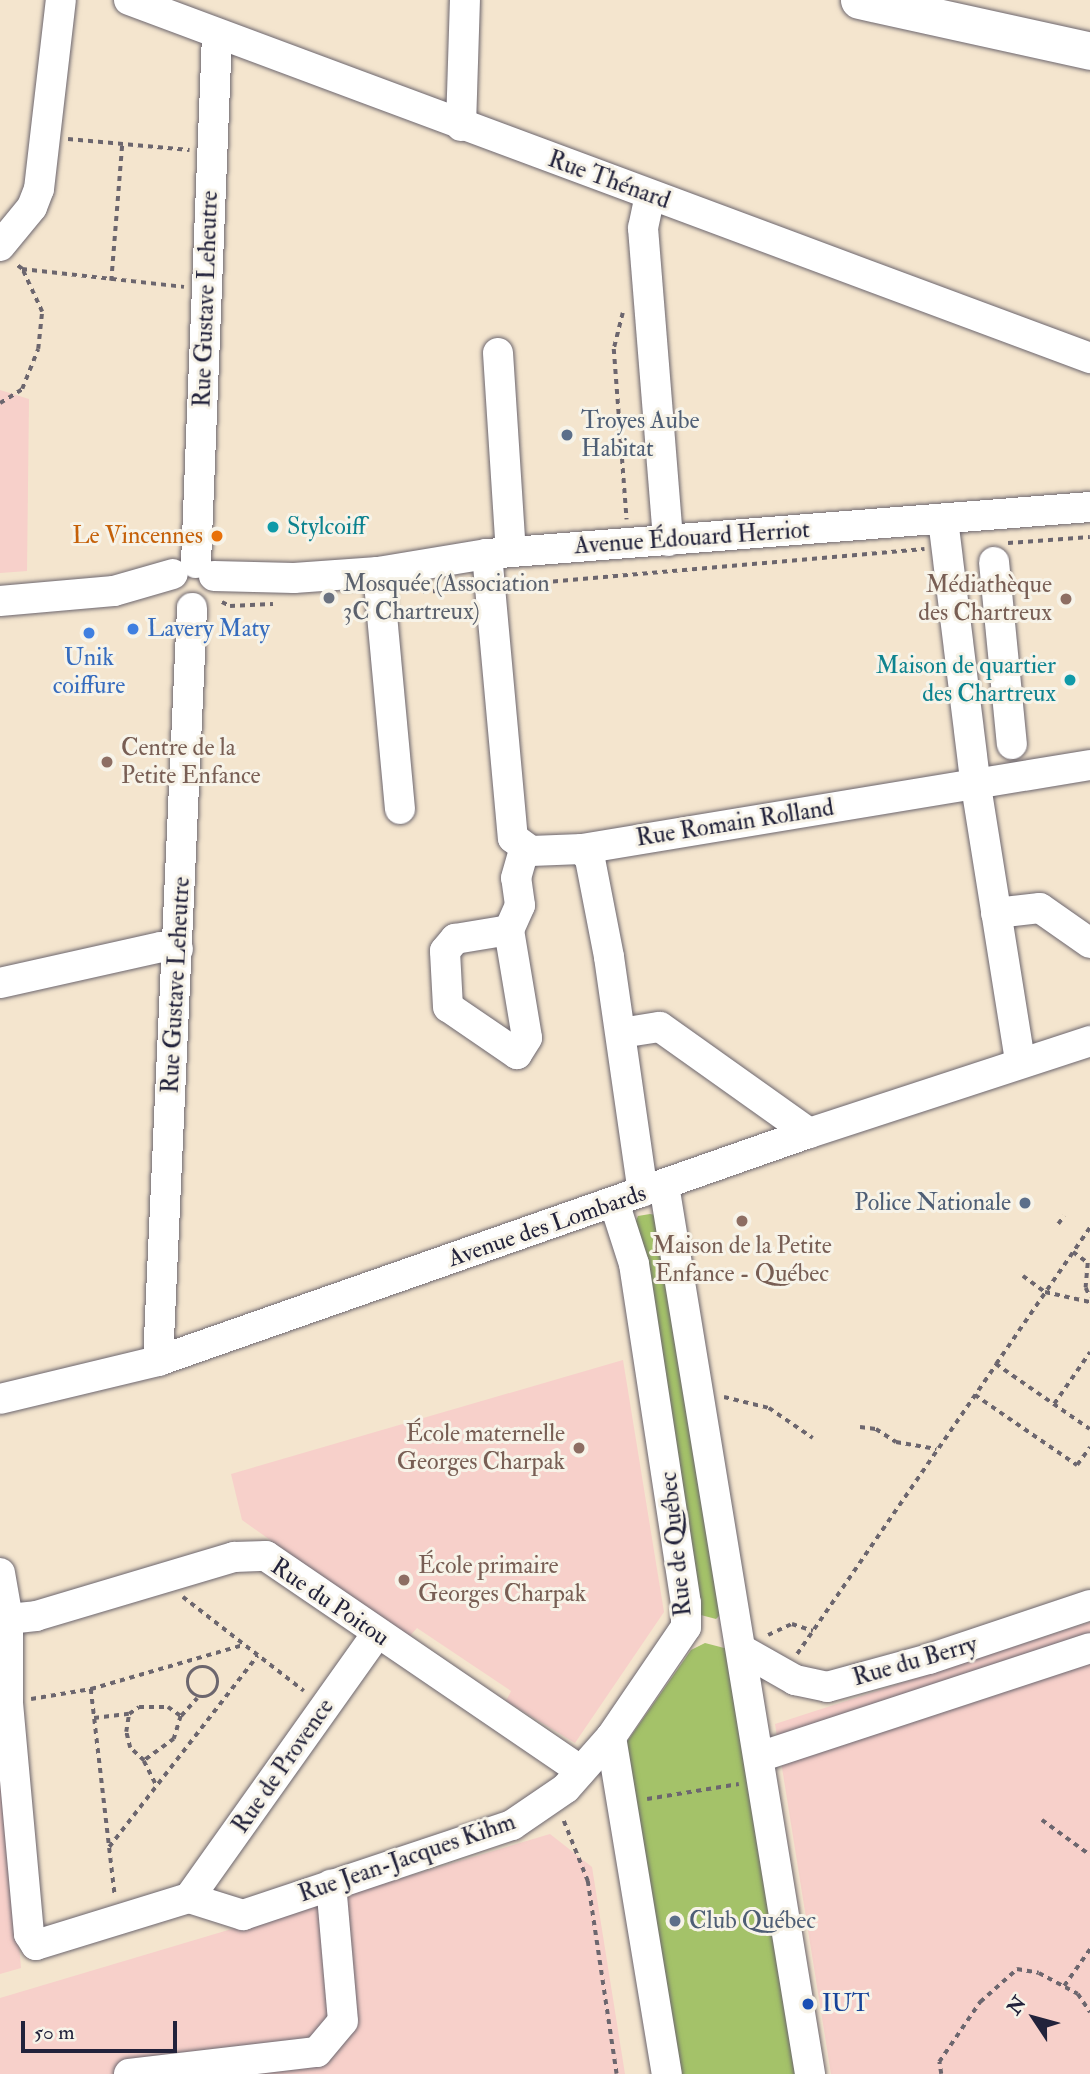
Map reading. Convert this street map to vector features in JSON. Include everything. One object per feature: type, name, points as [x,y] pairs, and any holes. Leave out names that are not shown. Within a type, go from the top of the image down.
[{"type":"main road","points":[[859,0],[1090,51]]},
{"type":"street","points":[[6,254],[32,207],[45,137],[61,0]]},
{"type":"street","name":"Rue Thénard","points":[[129,0],[461,126],[1090,358]]},
{"type":"street","points":[[461,126],[465,0]]},
{"type":"street","name":"Rue Gustave Leheutre","points":[[158,1361],[217,35]]},
{"type":"street","points":[[650,195],[643,228],[668,541]]},
{"type":"street","points":[[498,353],[499,553],[489,584],[513,838],[525,847],[516,878],[520,905],[509,930]]},
{"type":"street","name":"Avenue Édouard Herriot","points":[[0,601],[194,586],[290,591],[380,583],[499,553],[668,541],[945,533],[1090,508]]},
{"type":"street","points":[[945,533],[976,786],[1020,1061]]},
{"type":"street","points":[[995,553],[1018,686],[1012,744]]},
{"type":"street","points":[[380,583],[400,808]]},
{"type":"street","points":[[965,691],[1018,686]]},
{"type":"street","name":"Rue Romain Rolland","points":[[525,847],[531,851],[582,849],[976,786],[1090,765]]},
{"type":"street","name":"Rue de Québec","points":[[582,849],[590,859],[621,1033],[746,1640],[759,1758],[810,2074]]},
{"type":"street","points":[[996,913],[1040,908],[1090,943]]},
{"type":"street","points":[[0,983],[161,947],[178,949]]},
{"type":"street","points":[[621,1033],[660,1027],[809,1133]]},
{"type":"street","name":"Avenue des Lombards","points":[[0,1399],[158,1361],[809,1133],[1020,1061],[1090,1041]]},
{"type":"street","name":"Rue de Québec","points":[[611,1737],[686,1627],[654,1458],[634,1264],[614,1202]]},
{"type":"street","name":"Rue du Poitou","points":[[8,1619],[36,1616],[157,1577],[234,1557],[266,1556],[377,1633],[574,1780]]},
{"type":"street","points":[[0,1573],[8,1619],[8,1703],[29,1934],[36,1945],[51,1944],[118,1920],[203,1902]]},
{"type":"street","name":"Rue du Berry","points":[[746,1640],[795,1680],[827,1686],[929,1659],[1090,1605]]},
{"type":"street","points":[[686,1627],[746,1640]]},
{"type":"street","name":"Rue de Provence","points":[[203,1902],[325,1707],[377,1633]]},
{"type":"street","points":[[759,1758],[1090,1648]]},
{"type":"street","points":[[611,1737],[620,1804],[667,2074]]},
{"type":"street","name":"Rue Jean-Jacques Kihm","points":[[203,1902],[243,1915],[512,1825],[574,1780],[611,1737]]},
{"type":"street","points":[[129,2074],[317,2052],[343,2021],[331,1885]]},
{"type":"path","points":[[45,137],[211,152]]},
{"type":"path","points":[[111,281],[122,144]]},
{"type":"path","points":[[0,403],[22,389],[38,349],[41,312],[22,269],[6,254]]},
{"type":"path","points":[[22,269],[111,281],[206,288]]},
{"type":"path","points":[[625,308],[614,349],[633,575]]},
{"type":"path","points":[[380,583],[489,584],[633,575],[945,533]]},
{"type":"path","points":[[995,553],[1090,537]]},
{"type":"path","points":[[194,586],[230,606],[290,591]]},
{"type":"path","points":[[1058,1224],[1064,1216]]},
{"type":"path","points":[[790,1665],[1090,1227]]},
{"type":"path","points":[[1023,1276],[1045,1292],[1090,1299],[1086,1288],[1089,1263],[1073,1251]]},
{"type":"path","points":[[1054,1404],[1090,1352]]},
{"type":"path","points":[[996,1364],[1090,1429]]},
{"type":"path","points":[[975,1395],[1077,1465],[1090,1447]]},
{"type":"path","points":[[720,1409],[719,1396],[769,1408],[813,1438]]},
{"type":"path","points":[[860,1427],[876,1429],[896,1442],[937,1450]]},
{"type":"path","points":[[157,1577],[325,1707]]},
{"type":"path","points":[[746,1640],[792,1624],[813,1631]]},
{"type":"path","points":[[8,1703],[91,1689],[243,1645]]},
{"type":"path","points":[[144,1761],[174,1739],[181,1716],[197,1698],[209,1696],[220,1679],[209,1667],[207,1655]]},
{"type":"path","points":[[110,1847],[257,1656]]},
{"type":"path","points":[[197,1698],[188,1686],[189,1676],[196,1668],[209,1667]]},
{"type":"path","points":[[91,1689],[118,1920]]},
{"type":"path","points":[[94,1718],[129,1714],[139,1707],[167,1707],[181,1716]]},
{"type":"path","points":[[129,1714],[126,1732],[130,1748],[144,1761],[157,1786]]},
{"type":"path","points":[[574,1780],[563,1825],[588,1881],[617,2074]]},
{"type":"path","points":[[620,1804],[739,1783]]},
{"type":"path","points":[[1042,1820],[1090,1856]]},
{"type":"path","points":[[1064,1986],[1090,1948]]},
{"type":"path","points":[[941,2074],[939,2062],[980,2002],[1017,1969],[1079,1994],[1090,2012]]},
{"type":"shaded area","points":[[0,390],[29,399],[27,571],[0,573]]},
{"type":"shaded area","points":[[623,1360],[664,1612],[575,1743],[506,1701],[511,1691],[417,1628],[408,1638],[242,1520],[231,1474]]},
{"type":"shaded area","points":[[1090,1622],[1090,2074],[831,2074],[775,1724]]},
{"type":"shaded area","points":[[0,1715],[21,1968],[0,1974]]},
{"type":"shaded area","points":[[550,1834],[592,1867],[625,2074],[0,2074],[0,1998]]},
{"type":"green space","points":[[656,1215],[721,1614],[716,1619],[697,1614],[635,1223],[638,1216]]},
{"type":"green space","points":[[705,1643],[728,1649],[804,2074],[673,2074],[624,1746],[691,1650]]},
{"type":"place","name":"Troyes Aube Habitat","points":[[567,435]]},
{"type":"place","name":"Stylcoiff","points":[[273,527]]},
{"type":"place","name":"Le Vincennes","points":[[217,536]]},
{"type":"place","name":"Mosquée (Association 3C Chartreux)","points":[[329,598]]},
{"type":"place","name":"Médiathèque des Chartreux","points":[[1066,599]]},
{"type":"place","name":"Lavery Maty","points":[[133,629]]},
{"type":"place","name":"Unik coiffure","points":[[89,633]]},
{"type":"place","name":"Maison de quartier des Chartreux","points":[[1070,680]]},
{"type":"place","name":"Centre de la Petite Enfance","points":[[107,762]]},
{"type":"place","name":"Police Nationale","points":[[1025,1203]]},
{"type":"place","name":"Maison de la Petite Enfance - Québec","points":[[742,1221]]},
{"type":"place","name":"École maternelle Georges Charpak","points":[[579,1448]]},
{"type":"place","name":"École primaire Georges Charpak","points":[[404,1580]]},
{"type":"place","name":"Club Québec","points":[[675,1921]]},
{"type":"place","name":"IUT","points":[[808,2004]]}]
